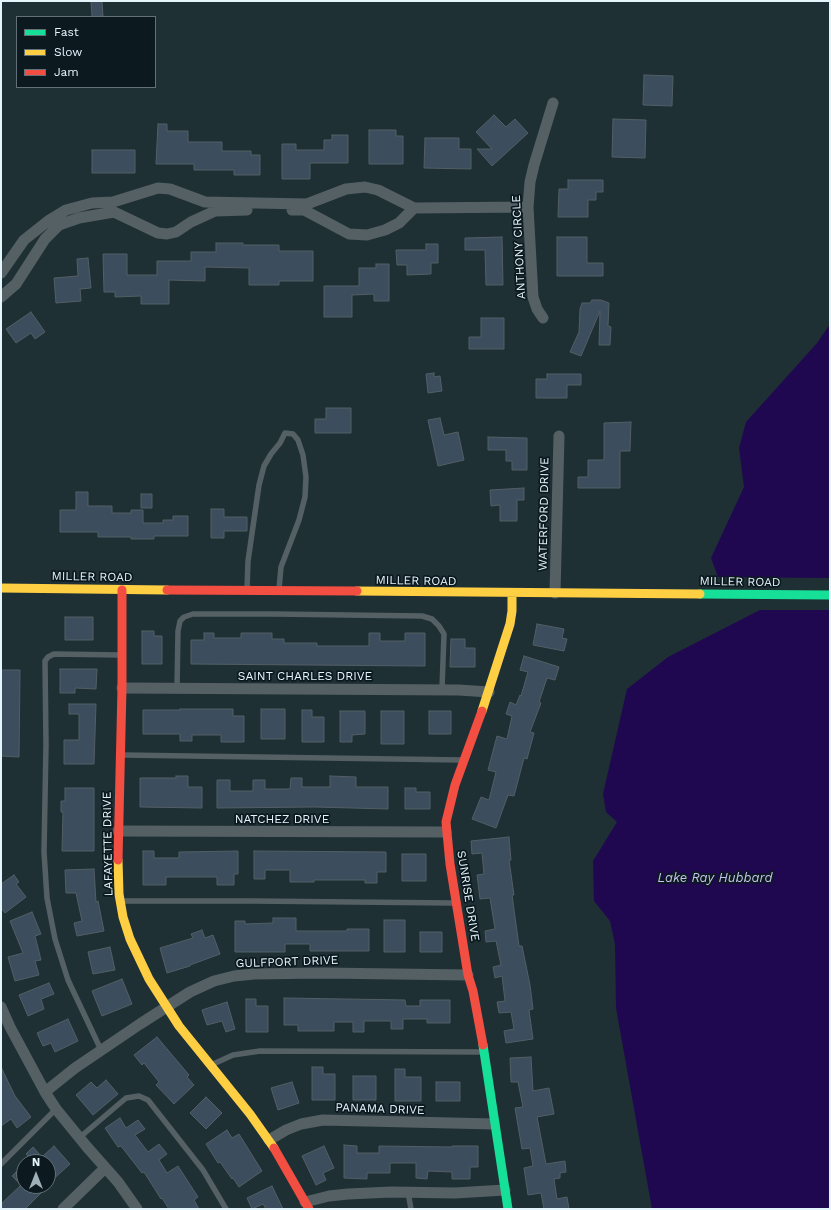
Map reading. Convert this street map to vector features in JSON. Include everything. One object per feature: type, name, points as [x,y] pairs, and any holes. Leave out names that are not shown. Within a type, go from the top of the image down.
[{"type":"street","name":"ANTHONY CIRCLE","points":[[542,318],[533,297],[528,207],[530,182],[534,165],[553,103]]},
{"type":"street","points":[[1,273],[24,240],[47,229],[79,218],[114,212],[158,233],[167,234],[176,232],[191,222],[215,211],[254,206],[307,204],[346,189],[365,187],[378,190],[414,208],[528,207]]},
{"type":"street","points":[[1,297],[16,284],[31,258],[45,239],[47,229],[66,210],[92,203],[112,202],[158,188],[170,189],[205,202],[304,210],[349,234],[367,234],[385,230],[399,223],[414,208]]},
{"type":"street","name":"WATERFORD DRIVE","points":[[555,594],[559,436]]},
{"type":"street","name":"MILLER ROAD","points":[[1,588],[512,594],[830,595]]},
{"type":"street","name":"LAFAYETTE DRIVE","points":[[122,590],[122,688],[118,866],[120,902],[123,917],[136,952],[149,979],[167,1008],[179,1026],[269,1140],[307,1205]]},
{"type":"street","name":"SUNRISE DRIVE","points":[[508,1209],[484,1052],[473,991],[468,974],[456,903],[446,832],[446,822],[449,805],[489,692],[510,624],[512,594]]},
{"type":"street","name":"SAINT CHARLES DRIVE","points":[[122,688],[442,690],[489,692]]},
{"type":"street","name":"NATCHEZ DRIVE","points":[[118,831],[446,832]]},
{"type":"street","name":"GULFPORT DRIVE","points":[[45,1092],[101,1050],[190,992],[214,981],[234,976],[254,974],[468,974]]},
{"type":"street","points":[[1,1007],[10,1027],[45,1092],[56,1109],[79,1138],[118,1182],[137,1209]]},
{"type":"street","name":"PANAMA DRIVE","points":[[269,1140],[286,1130],[301,1124],[323,1120],[494,1124]]},
{"type":"street","points":[[63,1209],[105,1168]]},
{"type":"street","points":[[307,1205],[328,1196],[348,1194],[408,1192],[455,1193],[505,1190]]},
{"type":"lane","points":[[247,591],[248,561],[259,485],[264,466],[285,433],[293,434],[298,440],[303,455],[306,477],[305,497],[299,520],[281,567],[278,591]]},
{"type":"lane","points":[[177,688],[178,631],[180,621],[184,617],[193,614],[274,614],[422,616],[432,619],[444,634],[442,690]]},
{"type":"lane","points":[[101,1050],[68,980],[54,939],[47,898],[44,852],[46,745],[45,661],[48,657],[54,654],[122,655]]},
{"type":"lane","points":[[120,755],[464,760]]},
{"type":"lane","points":[[120,902],[252,901],[456,903]]},
{"type":"lane","points":[[211,1065],[233,1055],[260,1051],[484,1052]]},
{"type":"lane","points":[[79,1138],[126,1098],[139,1096],[148,1100],[203,1170],[226,1209]]},
{"type":"lane","points":[[1,1164],[56,1109]]},
{"type":"lane","points":[[408,1192],[411,1209]]},
{"type":"water","points":[[830,324],[830,578],[718,577],[711,558],[744,487],[739,448],[746,422],[817,343]]},
{"type":"water","name":"Lake Ray Hubbard","points":[[760,610],[830,610],[830,1209],[652,1209],[616,1008],[615,944],[610,921],[594,901],[593,861],[617,822],[606,812],[603,794],[627,689],[668,657]]},
{"type":"building","points":[[91,1],[102,1],[103,16],[92,16]]},
{"type":"building","points":[[644,75],[673,76],[672,106],[643,105]]},
{"type":"building","points":[[494,115],[506,127],[515,119],[528,133],[492,166],[477,149],[492,149],[476,132]]},
{"type":"building","points":[[613,119],[646,120],[645,158],[612,157]]},
{"type":"building","points":[[158,124],[167,124],[167,131],[188,131],[188,142],[222,142],[222,151],[251,151],[251,155],[260,155],[260,175],[234,175],[234,170],[194,170],[194,164],[156,164]]},
{"type":"building","points":[[369,130],[396,130],[396,136],[403,136],[403,164],[369,164]]},
{"type":"building","points":[[332,135],[348,135],[348,163],[310,163],[310,179],[282,179],[282,144],[296,144],[296,150],[324,150],[324,140],[332,140]]},
{"type":"building","points":[[425,138],[459,138],[459,149],[471,149],[471,169],[424,168]]},
{"type":"building","points":[[92,150],[135,150],[135,173],[92,173]]},
{"type":"building","points":[[568,180],[603,180],[603,192],[596,192],[596,200],[588,200],[588,217],[558,217],[559,189],[568,189]]},
{"type":"building","points":[[502,237],[503,285],[486,285],[485,250],[465,250],[465,238]]},
{"type":"building","points":[[557,237],[587,237],[587,263],[603,263],[603,276],[557,276]]},
{"type":"building","points":[[216,243],[279,245],[279,251],[313,251],[313,281],[279,281],[279,285],[249,285],[249,268],[205,267],[205,281],[169,280],[169,304],[141,304],[141,296],[115,297],[115,292],[104,292],[103,254],[127,254],[127,275],[157,275],[157,261],[191,261],[191,252],[216,252]]},
{"type":"building","points":[[426,244],[438,244],[438,263],[431,263],[431,274],[407,275],[407,265],[397,265],[396,250],[426,250]]},
{"type":"building","points":[[88,258],[91,288],[80,289],[81,301],[56,303],[54,278],[78,276],[77,259]]},
{"type":"building","points":[[376,264],[389,264],[389,301],[374,301],[374,294],[352,295],[352,317],[324,317],[324,286],[359,286],[359,268],[376,268]]},
{"type":"building","points":[[592,300],[601,300],[609,303],[608,326],[611,327],[610,345],[599,345],[600,311],[581,356],[570,352],[579,332],[580,309],[582,303],[590,303]]},
{"type":"building","points":[[31,312],[45,332],[35,339],[31,333],[16,343],[6,329]]},
{"type":"building","points":[[481,318],[504,318],[504,349],[469,349],[469,337],[481,337]]},
{"type":"building","points":[[434,373],[434,377],[440,376],[442,391],[428,393],[426,374]]},
{"type":"building","points":[[547,374],[581,374],[581,385],[567,385],[567,398],[536,398],[536,379],[547,379]]},
{"type":"building","points":[[326,408],[351,408],[351,433],[315,433],[315,419],[326,419]]},
{"type":"building","points":[[440,418],[444,435],[458,432],[464,460],[438,466],[428,420]]},
{"type":"building","points":[[631,422],[630,451],[620,451],[620,488],[578,488],[578,477],[588,477],[588,460],[604,460],[604,423]]},
{"type":"building","points":[[488,437],[527,438],[527,470],[512,470],[512,461],[506,461],[506,450],[488,450]]},
{"type":"building","points":[[524,488],[524,500],[517,500],[517,521],[500,521],[500,505],[491,506],[490,490]]},
{"type":"building","points":[[76,492],[88,492],[88,506],[112,506],[112,513],[131,513],[131,510],[143,510],[143,523],[163,523],[163,520],[173,520],[173,516],[188,516],[188,536],[154,536],[154,539],[131,539],[131,537],[98,537],[98,532],[60,532],[60,510],[76,510]]},
{"type":"building","points":[[141,494],[152,494],[152,508],[141,508]]},
{"type":"building","points":[[211,509],[224,509],[224,517],[247,517],[247,531],[224,531],[224,538],[211,538]]},
{"type":"building","points":[[65,617],[93,617],[93,640],[65,640]]},
{"type":"building","points":[[537,624],[564,629],[562,638],[567,639],[564,651],[533,645]]},
{"type":"building","points":[[142,631],[154,631],[154,636],[162,636],[162,664],[142,664]]},
{"type":"building","points":[[204,633],[214,633],[214,638],[241,638],[241,633],[272,633],[272,639],[284,639],[284,643],[317,643],[317,646],[369,646],[369,633],[380,633],[380,641],[405,641],[405,633],[425,633],[425,666],[191,664],[191,640],[204,640]]},
{"type":"building","points":[[451,639],[465,639],[465,648],[475,648],[475,667],[450,667]]},
{"type":"building","points":[[524,656],[559,667],[555,680],[547,678],[539,702],[541,703],[530,732],[534,733],[527,759],[524,758],[514,796],[508,795],[496,828],[472,819],[481,797],[489,800],[496,772],[488,770],[497,736],[507,739],[512,716],[506,714],[510,702],[516,705],[520,695],[521,696],[528,672],[520,670]]},
{"type":"building","points":[[60,669],[97,669],[96,689],[75,688],[75,693],[60,693]]},
{"type":"building","points":[[1,670],[20,670],[19,757],[1,756]]},
{"type":"building","points":[[69,704],[96,704],[94,764],[64,764],[64,740],[79,740],[79,714],[69,714]]},
{"type":"building","points":[[233,709],[233,716],[244,716],[244,742],[221,742],[221,735],[192,735],[192,741],[180,741],[180,734],[143,734],[143,710]]},
{"type":"building","points":[[261,709],[285,709],[285,739],[261,739]]},
{"type":"building","points":[[302,710],[312,710],[312,717],[324,717],[324,742],[302,742]]},
{"type":"building","points":[[340,711],[365,711],[365,734],[352,735],[352,742],[340,742]]},
{"type":"building","points":[[381,711],[404,711],[404,744],[381,744]]},
{"type":"building","points":[[429,711],[451,711],[451,734],[429,734]]},
{"type":"building","points":[[176,776],[188,776],[188,787],[202,787],[202,808],[140,807],[140,778],[176,778]]},
{"type":"building","points":[[330,776],[356,777],[356,787],[388,787],[388,809],[315,807],[217,808],[217,780],[230,780],[230,791],[253,791],[253,780],[265,780],[265,789],[290,789],[291,778],[302,778],[302,787],[330,787]]},
{"type":"building","points":[[65,788],[94,788],[94,851],[62,851],[63,812],[61,812],[61,801],[65,801]]},
{"type":"building","points":[[405,788],[416,788],[416,792],[430,792],[430,809],[405,809]]},
{"type":"building","points":[[509,837],[511,860],[509,860],[514,895],[512,895],[519,946],[522,946],[530,985],[533,1009],[529,1010],[533,1039],[506,1043],[504,1031],[514,1029],[511,1012],[499,1013],[497,1002],[505,1001],[502,976],[495,978],[493,967],[501,965],[496,941],[486,942],[485,931],[495,929],[490,898],[480,899],[477,875],[484,874],[482,853],[472,854],[471,841]]},
{"type":"building","points":[[143,851],[154,851],[154,858],[179,858],[179,852],[238,851],[238,874],[234,874],[234,885],[217,885],[217,877],[166,877],[166,885],[143,885]]},
{"type":"building","points":[[254,851],[386,852],[386,872],[377,872],[377,883],[365,883],[365,880],[314,880],[314,882],[290,882],[290,870],[265,870],[265,879],[254,879]]},
{"type":"building","points":[[402,854],[426,854],[426,881],[402,881]]},
{"type":"building","points":[[94,869],[96,902],[98,901],[104,931],[77,936],[74,923],[82,921],[76,893],[66,893],[65,870]]},
{"type":"building","points":[[14,875],[19,882],[16,884],[26,897],[5,913],[1,908],[1,884]]},
{"type":"building","points":[[32,912],[41,934],[35,936],[41,960],[35,961],[39,975],[15,981],[8,957],[23,953],[10,921]]},
{"type":"building","points":[[273,918],[296,918],[296,931],[347,931],[347,929],[369,929],[369,951],[310,951],[310,944],[285,944],[285,952],[235,952],[235,921],[245,921],[245,924],[273,923]]},
{"type":"building","points":[[384,920],[405,920],[405,952],[384,952]]},
{"type":"building","points":[[202,930],[205,938],[213,935],[220,954],[167,973],[160,948],[193,938],[191,934]]},
{"type":"building","points":[[420,932],[442,932],[442,952],[420,952]]},
{"type":"building","points":[[110,947],[115,970],[93,974],[88,952]]},
{"type":"building","points":[[122,979],[132,1004],[102,1016],[92,991]]},
{"type":"building","points":[[49,983],[54,994],[41,999],[44,1009],[28,1016],[19,995]]},
{"type":"building","points":[[284,998],[405,1000],[406,1006],[420,1006],[420,1000],[450,1000],[450,1023],[427,1023],[427,1019],[403,1019],[403,1029],[391,1029],[391,1021],[364,1021],[364,1032],[353,1032],[353,1022],[334,1022],[334,1031],[298,1031],[298,1025],[284,1025]]},
{"type":"building","points":[[246,999],[256,999],[256,1006],[268,1006],[268,1032],[246,1032]]},
{"type":"building","points":[[227,1002],[235,1029],[226,1032],[222,1021],[207,1025],[202,1010]]},
{"type":"building","points":[[68,1019],[78,1041],[55,1052],[51,1043],[43,1046],[37,1033]]},
{"type":"building","points":[[157,1037],[189,1075],[187,1077],[194,1085],[174,1104],[156,1085],[159,1082],[144,1063],[142,1065],[134,1055]]},
{"type":"building","points":[[531,1057],[533,1091],[549,1088],[554,1114],[537,1117],[546,1164],[565,1161],[566,1172],[560,1173],[560,1178],[554,1179],[557,1199],[567,1197],[569,1209],[544,1209],[541,1193],[528,1195],[524,1168],[533,1166],[530,1148],[522,1149],[515,1108],[523,1107],[518,1082],[511,1082],[510,1058]]},
{"type":"building","points":[[1,1067],[15,1096],[31,1117],[17,1128],[11,1119],[1,1126]]},
{"type":"building","points":[[312,1067],[323,1067],[323,1074],[335,1074],[335,1100],[312,1100]]},
{"type":"building","points":[[395,1069],[405,1069],[405,1077],[421,1077],[421,1101],[395,1101]]},
{"type":"building","points":[[353,1076],[376,1076],[376,1100],[353,1100]]},
{"type":"building","points":[[106,1080],[118,1094],[93,1115],[76,1095],[91,1082],[97,1088]]},
{"type":"building","points":[[292,1082],[299,1103],[278,1110],[271,1088]]},
{"type":"building","points":[[436,1082],[460,1082],[460,1101],[436,1101]]},
{"type":"building","points":[[206,1097],[222,1113],[206,1129],[190,1113]]},
{"type":"building","points":[[120,1118],[126,1128],[138,1120],[145,1129],[135,1135],[148,1152],[159,1144],[167,1154],[159,1160],[167,1173],[178,1166],[198,1197],[194,1200],[199,1209],[169,1209],[144,1172],[142,1173],[121,1146],[118,1147],[105,1128]]},
{"type":"building","points":[[227,1130],[232,1138],[239,1134],[262,1171],[239,1187],[220,1162],[218,1163],[206,1144]]},
{"type":"building","points":[[344,1145],[357,1146],[357,1153],[379,1153],[379,1146],[478,1146],[478,1167],[470,1167],[470,1179],[452,1179],[452,1172],[428,1171],[427,1179],[416,1178],[416,1163],[390,1163],[390,1173],[367,1173],[367,1179],[344,1178]]},
{"type":"building","points":[[54,1146],[70,1164],[56,1177],[56,1154],[45,1154]]},
{"type":"building","points":[[324,1146],[334,1168],[323,1173],[326,1180],[316,1185],[302,1156]]},
{"type":"building","points":[[33,1147],[39,1154],[26,1154]]},
{"type":"building","points":[[16,1172],[16,1180],[12,1176]]},
{"type":"building","points":[[272,1186],[283,1209],[266,1209],[263,1204],[252,1209],[247,1198]]},
{"type":"building","points":[[16,1190],[16,1194],[40,1194],[25,1209],[1,1209],[1,1204]]},
{"type":"traffic: fast","points":[[700,594],[830,595]]},
{"type":"traffic: fast","points":[[483,1045],[508,1209]]},
{"type":"traffic: slow","points":[[1,588],[167,590]]},
{"type":"traffic: slow","points":[[357,591],[700,594]]},
{"type":"traffic: slow","points":[[482,711],[510,624],[512,593]]},
{"type":"traffic: slow","points":[[118,860],[119,894],[123,917],[130,939],[149,979],[179,1026],[250,1114],[274,1148]]},
{"type":"traffic: jam","points":[[118,860],[122,688],[122,590]]},
{"type":"traffic: jam","points":[[167,590],[357,591]]},
{"type":"traffic: jam","points":[[482,711],[455,785],[446,822],[450,864],[468,975],[473,991],[483,1045]]},
{"type":"traffic: jam","points":[[274,1148],[309,1209]]}]
